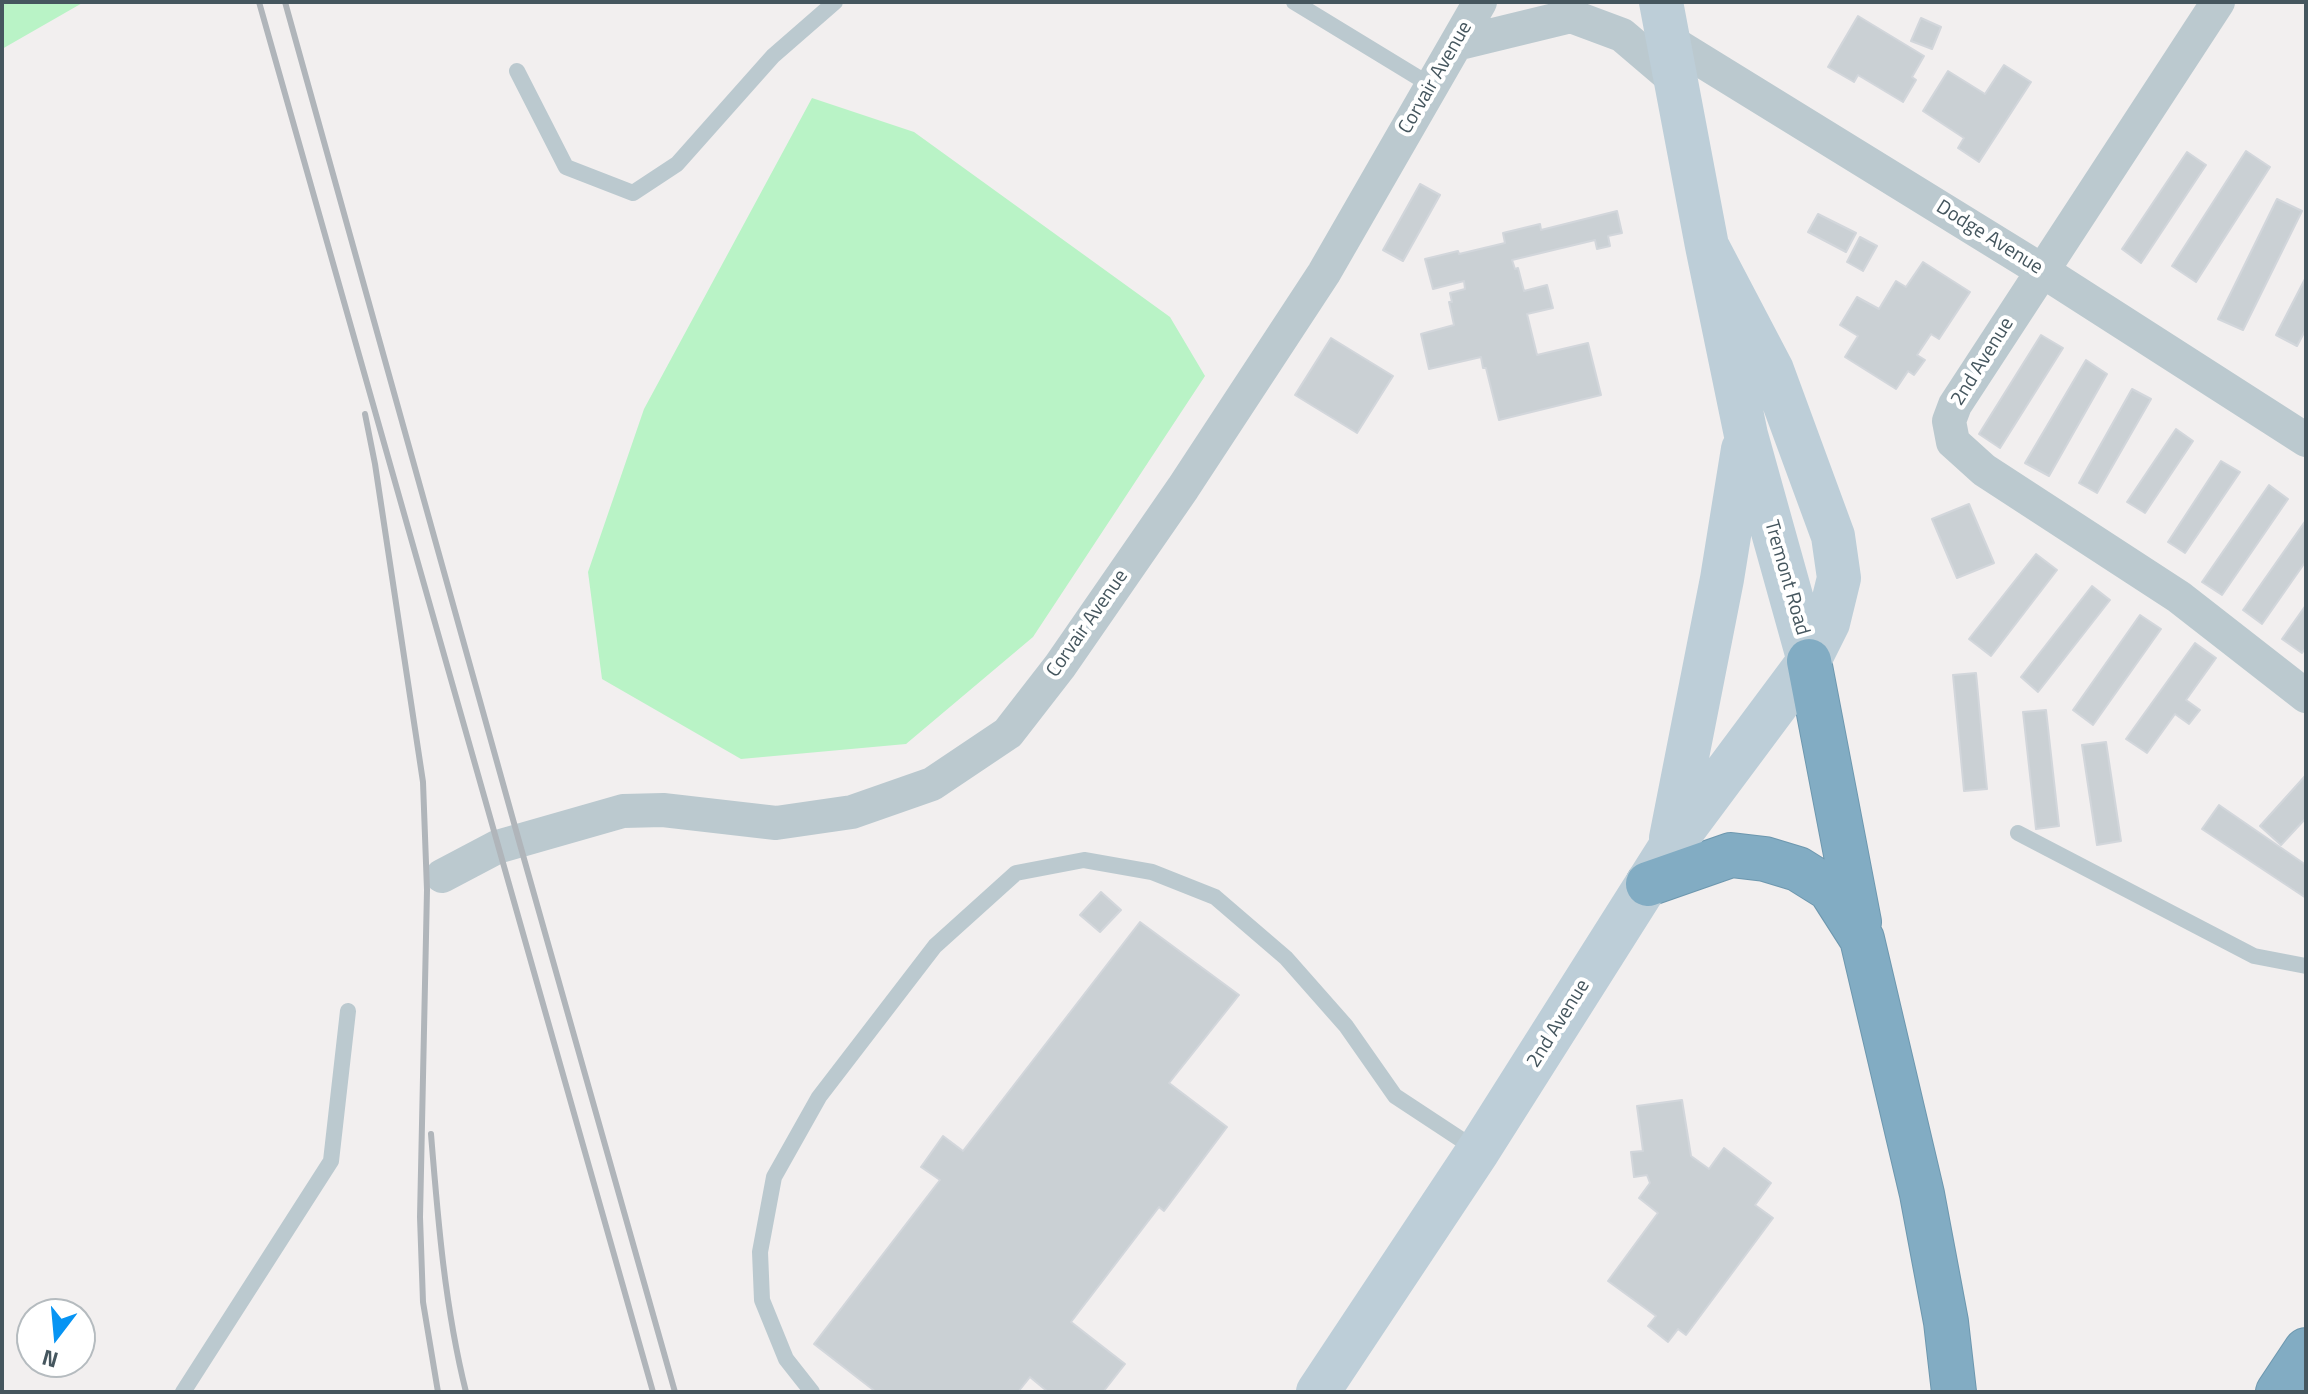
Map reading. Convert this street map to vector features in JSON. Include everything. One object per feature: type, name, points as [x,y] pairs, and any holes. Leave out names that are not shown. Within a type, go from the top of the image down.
[{"type":"highway","points":[[1809,661],[1862,939],[1922,1194],[1946,1322],[1954,1392]]},
{"type":"highway","points":[[1658,866],[1731,855],[1765,859],[1798,869],[1830,889],[1862,939]]},
{"type":"highway","points":[[2278,1392],[2306,1350]]},
{"type":"street","name":"Corvair Avenue","points":[[442,876],[497,847],[623,811],[663,810],[776,823],[852,812],[932,784],[1008,733],[1060,666],[1183,488],[1324,273],[1480,2]]},
{"type":"street","name":"2nd Avenue","points":[[2218,2],[2041,270],[1955,405],[1949,421],[1953,442],[1984,470],[2179,597],[2306,696]]},
{"type":"street","name":"Dodge Avenue","points":[[1456,44],[1571,16],[1622,35],[1669,41],[2041,270],[2306,440]]},
{"type":"street","name":"Tremont Road","points":[[1669,41],[1746,435],[1809,661]]},
{"type":"street","name":"Tremont Road","points":[[1707,246],[1772,370],[1833,536],[1839,578],[1828,623],[1809,661]]},
{"type":"street","points":[[1658,866],[1722,579],[1746,435]]},
{"type":"street","name":"2nd Avenue","points":[[1318,1392],[1478,1151],[1658,866],[1809,661]]},
{"type":"lane","points":[[517,71],[566,167],[633,193],[677,164],[773,56],[835,2]]},
{"type":"lane","points":[[1294,2],[1432,86]]},
{"type":"lane","points":[[2018,833],[2254,956],[2306,966]]},
{"type":"lane","points":[[812,1392],[786,1359],[762,1300],[760,1252],[774,1177],[819,1097],[935,946],[1016,873],[1084,860],[1152,872],[1215,897],[1286,958],[1346,1026],[1395,1096],[1478,1151]]},
{"type":"lane","points":[[183,1392],[331,1161],[348,1011]]},
{"type":"green space","points":[[2,2],[84,2],[2,49]]},
{"type":"green space","points":[[812,98],[914,132],[1170,317],[1205,376],[1033,637],[906,744],[741,759],[602,679],[588,572],[644,409]]},
{"type":"building","points":[[1858,16],[1924,56],[1912,77],[1916,80],[1903,102],[1858,75],[1854,82],[1828,67]]},
{"type":"building","points":[[1921,18],[1941,27],[1932,49],[1911,41]]},
{"type":"building","points":[[2004,65],[2031,82],[1979,162],[1958,148],[1964,138],[1923,111],[1948,71],[1985,94]]},
{"type":"building","points":[[2246,151],[2270,167],[2196,282],[2172,266]]},
{"type":"building","points":[[2187,152],[2206,165],[2141,263],[2122,249]]},
{"type":"building","points":[[1420,184],[1440,195],[1403,261],[1383,250]]},
{"type":"building","points":[[2277,199],[2302,211],[2243,330],[2218,319]]},
{"type":"building","points":[[1617,211],[1622,233],[1608,236],[1610,246],[1597,249],[1595,240],[1512,260],[1515,269],[1518,268],[1524,291],[1547,285],[1553,308],[1527,314],[1537,355],[1588,343],[1601,395],[1499,420],[1481,357],[1429,369],[1421,334],[1454,325],[1450,293],[1465,289],[1464,281],[1433,289],[1425,259],[1505,243],[1503,233],[1540,224],[1541,230]]},
{"type":"building","points":[[1818,214],[1856,233],[1846,252],[1808,232]]},
{"type":"building","points":[[1860,237],[1877,246],[1863,271],[1847,262]]},
{"type":"building","points":[[1923,262],[1970,292],[1939,339],[1931,334],[1917,355],[1925,360],[1914,375],[1908,371],[1896,389],[1845,357],[1858,336],[1840,325],[1857,297],[1879,309],[1896,281],[1906,287]]},
{"type":"building","points":[[2306,277],[2306,329],[2297,346],[2276,335]]},
{"type":"building","points":[[2041,335],[2063,348],[2000,448],[1979,434]]},
{"type":"building","points":[[1331,338],[1393,376],[1357,433],[1295,395]]},
{"type":"building","points":[[2086,360],[2107,374],[2049,476],[2025,463]]},
{"type":"building","points":[[2132,389],[2151,399],[2097,493],[2079,483]]},
{"type":"building","points":[[2176,429],[2193,441],[2145,513],[2127,502]]},
{"type":"building","points":[[2221,461],[2240,472],[2185,553],[2168,542]]},
{"type":"building","points":[[2269,485],[2288,499],[2222,595],[2202,582]]},
{"type":"building","points":[[1969,504],[1994,563],[1957,578],[1932,519]]},
{"type":"building","points":[[2306,520],[2306,561],[2262,624],[2243,610]]},
{"type":"building","points":[[2036,554],[2057,570],[1991,656],[1969,639]]},
{"type":"building","points":[[2092,586],[2110,600],[2038,692],[2021,677]]},
{"type":"building","points":[[2306,605],[2306,647],[2302,653],[2282,639]]},
{"type":"building","points":[[2140,615],[2161,629],[2093,725],[2073,710]]},
{"type":"building","points":[[2195,643],[2216,658],[2186,700],[2200,710],[2189,724],[2175,714],[2147,753],[2126,739]]},
{"type":"building","points":[[1976,673],[1987,789],[1964,791],[1953,675]]},
{"type":"building","points":[[2046,710],[2059,826],[2036,829],[2023,712]]},
{"type":"building","points":[[2106,742],[2121,841],[2097,845],[2082,745]]},
{"type":"building","points":[[2306,775],[2306,818],[2281,845],[2260,826]]},
{"type":"building","points":[[2219,805],[2306,865],[2306,898],[2202,829]]},
{"type":"building","points":[[1101,892],[1121,910],[1100,932],[1080,915]]},
{"type":"building","points":[[1140,922],[1239,995],[1169,1083],[1227,1127],[1164,1211],[1159,1207],[1071,1322],[1125,1364],[1103,1392],[1048,1392],[1030,1377],[1018,1392],[876,1392],[814,1344],[940,1180],[921,1167],[943,1136],[963,1151]]},
{"type":"building","points":[[1682,1100],[1691,1156],[1709,1169],[1724,1148],[1771,1183],[1755,1205],[1773,1218],[1686,1335],[1678,1329],[1668,1342],[1648,1326],[1656,1316],[1608,1281],[1658,1213],[1639,1198],[1650,1183],[1647,1175],[1634,1177],[1631,1152],[1643,1151],[1637,1106]]},
{"type":"railway","points":[[259,2],[653,1392]]},
{"type":"railway","points":[[285,2],[675,1392]]},
{"type":"railway","points":[[365,414],[423,782],[427,890],[420,1217],[423,1302],[438,1392]]},
{"type":"railway","points":[[431,1134],[448,1296],[466,1392]]}]
